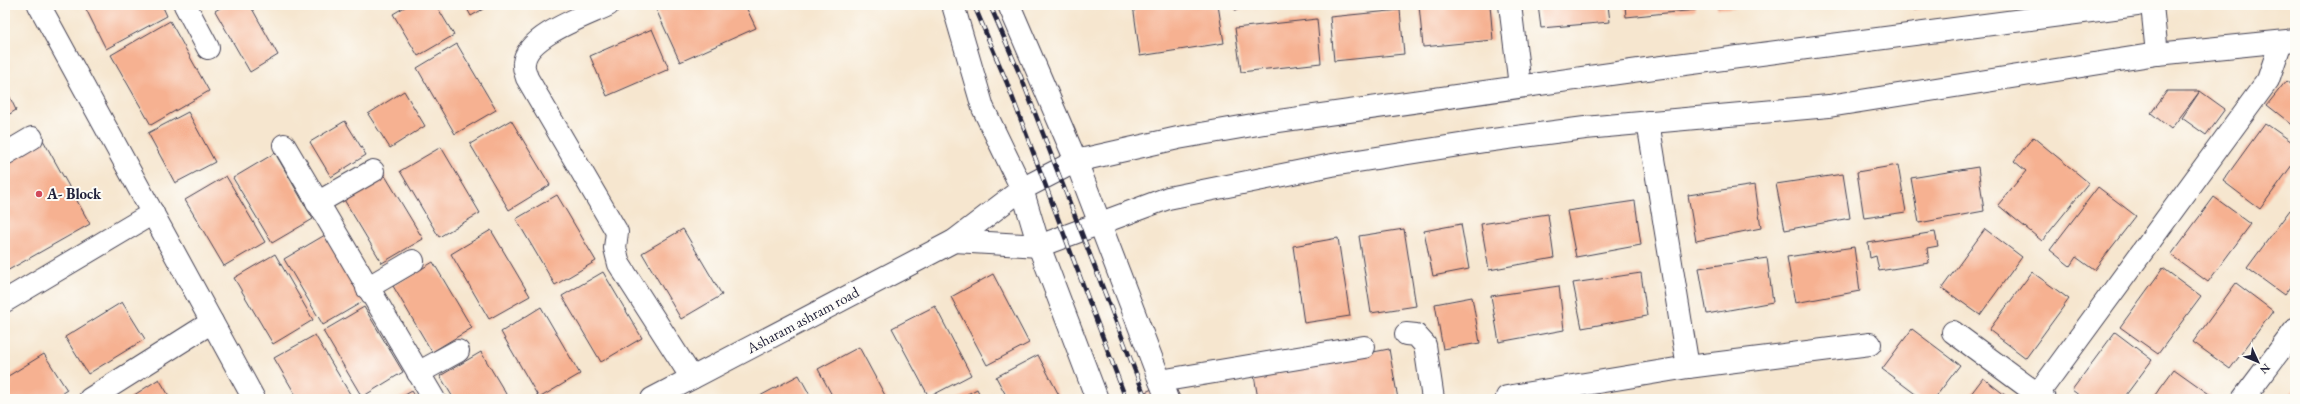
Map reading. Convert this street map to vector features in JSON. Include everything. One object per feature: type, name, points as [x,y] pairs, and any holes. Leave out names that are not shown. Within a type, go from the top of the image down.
[{"type":"street","points":[[39,5],[254,399]]},
{"type":"street","points":[[184,5],[208,48]]},
{"type":"street","points":[[608,5],[539,39],[528,50],[524,64],[527,78],[617,232],[615,248],[619,264],[692,378]]},
{"type":"street","points":[[953,5],[983,108],[1022,189],[1039,246],[1097,399]]},
{"type":"street","points":[[1009,5],[1076,161],[1099,225],[1163,390],[1364,347]]},
{"type":"street","points":[[1510,5],[1520,86]]},
{"type":"street","name":"Asharam ashram road","points":[[652,399],[954,242],[1022,189],[1076,161],[1178,138],[1256,124],[1520,86],[2136,5]]},
{"type":"street","points":[[2152,5],[2157,54]]},
{"type":"street","points":[[954,242],[1039,246],[1099,225],[1168,198],[1332,165],[1485,140],[1585,128],[1829,106],[2157,54],[2288,41]]},
{"type":"street","points":[[1953,332],[2041,397],[2268,80],[2288,41]]},
{"type":"street","points":[[1648,122],[1688,367]]},
{"type":"street","points":[[5,154],[32,138]]},
{"type":"street","points":[[284,145],[367,288],[434,399]]},
{"type":"street","points":[[317,203],[373,171]]},
{"type":"street","points":[[5,301],[153,213]]},
{"type":"street","points":[[367,288],[414,261]]},
{"type":"street","points":[[90,399],[212,322]]},
{"type":"street","points":[[2243,399],[2295,330]]},
{"type":"street","points":[[1406,334],[1416,335],[1425,345],[1433,399]]},
{"type":"street","points":[[1507,397],[1688,367],[1870,344]]},
{"type":"street","points":[[418,373],[458,351]]},
{"type":"building","points":[[84,5],[162,5],[167,16],[106,49]]},
{"type":"building","points":[[225,5],[250,5],[278,55],[250,72],[215,11]]},
{"type":"building","points":[[408,5],[436,5],[454,35],[418,56],[393,14]]},
{"type":"building","points":[[465,5],[490,5],[471,16]]},
{"type":"building","points":[[654,5],[745,5],[756,28],[680,62]]},
{"type":"building","points":[[1133,5],[1218,5],[1224,43],[1140,56]]},
{"type":"building","points":[[1235,5],[1266,5],[1266,6],[1235,10]]},
{"type":"building","points":[[1419,5],[1490,5],[1493,40],[1423,47]]},
{"type":"building","points":[[1538,5],[1608,5],[1610,22],[1541,28]]},
{"type":"building","points":[[1625,5],[1695,5],[1696,10],[1626,17]]},
{"type":"building","points":[[1717,5],[1753,5],[1753,6],[1717,9]]},
{"type":"building","points":[[1913,5],[1932,5],[1932,6],[1914,10]]},
{"type":"building","points":[[1400,10],[1404,54],[1334,61],[1330,17]]},
{"type":"building","points":[[1317,19],[1321,63],[1241,72],[1235,28]]},
{"type":"building","points":[[170,21],[209,91],[151,125],[111,55]]},
{"type":"building","points":[[652,29],[669,69],[607,96],[590,56]]},
{"type":"building","points":[[457,44],[496,110],[455,134],[417,68]]},
{"type":"building","points":[[2286,81],[2295,88],[2295,127],[2267,105]]},
{"type":"building","points":[[5,87],[16,110],[5,117]]},
{"type":"building","points":[[404,91],[425,126],[390,148],[368,114]]},
{"type":"building","points":[[2167,91],[2200,91],[2171,129],[2151,113]]},
{"type":"building","points":[[2200,91],[2225,109],[2206,135],[2182,118]]},
{"type":"building","points":[[188,112],[215,162],[175,183],[148,133]]},
{"type":"building","points":[[511,120],[550,185],[509,210],[470,144]]},
{"type":"building","points":[[345,121],[366,155],[331,177],[310,142]]},
{"type":"building","points":[[2265,123],[2295,144],[2295,161],[2260,209],[2223,181]]},
{"type":"building","points":[[2033,137],[2089,183],[2042,241],[1998,205],[2026,171],[2014,161]]},
{"type":"building","name":"A- Block","points":[[43,140],[90,224],[5,272],[5,164]]},
{"type":"building","points":[[441,147],[480,213],[439,237],[400,171]]},
{"type":"building","points":[[275,153],[313,219],[272,243],[233,178]]},
{"type":"building","points":[[1898,165],[1906,212],[1864,218],[1857,172]]},
{"type":"building","points":[[1978,167],[1984,211],[1919,223],[1911,178]]},
{"type":"building","points":[[384,174],[423,239],[382,263],[343,198]]},
{"type":"building","points":[[1843,174],[1850,218],[1785,230],[1776,184]]},
{"type":"building","points":[[226,176],[265,242],[224,266],[185,200]]},
{"type":"building","points":[[1755,185],[1761,228],[1696,241],[1688,195]]},
{"type":"building","points":[[2098,187],[2136,216],[2094,270],[2076,257],[2070,266],[2050,250]]},
{"type":"building","points":[[557,195],[596,261],[555,285],[516,219]]},
{"type":"building","points":[[2214,197],[2251,224],[2208,282],[2171,255]]},
{"type":"building","points":[[1635,201],[1641,245],[1576,257],[1567,211]]},
{"type":"building","points":[[2290,210],[2295,213],[2295,280],[2284,295],[2247,268]]},
{"type":"building","points":[[1548,214],[1554,258],[1489,270],[1481,224]]},
{"type":"building","points":[[1461,224],[1469,269],[1433,276],[1424,231]]},
{"type":"building","points":[[683,229],[722,295],[681,319],[642,253]]},
{"type":"building","points":[[1404,229],[1416,306],[1371,313],[1359,236]]},
{"type":"building","points":[[1985,229],[2022,257],[1980,315],[1942,288]]},
{"type":"building","points":[[491,230],[530,296],[489,319],[451,254]]},
{"type":"building","points":[[1935,232],[1938,246],[1927,248],[1929,263],[1879,271],[1876,256],[1870,258],[1868,243]]},
{"type":"building","points":[[325,235],[364,301],[323,325],[284,259]]},
{"type":"building","points":[[1338,238],[1350,316],[1304,323],[1293,246]]},
{"type":"building","points":[[1854,247],[1860,291],[1795,303],[1787,257]]},
{"type":"building","points":[[275,254],[313,320],[273,344],[234,278]]},
{"type":"building","points":[[1767,258],[1773,302],[1707,314],[1699,268]]},
{"type":"building","points":[[433,262],[472,328],[432,352],[393,286]]},
{"type":"building","points":[[2163,268],[2201,296],[2158,354],[2120,327]]},
{"type":"building","points":[[603,272],[642,338],[601,362],[562,296]]},
{"type":"building","points":[[2032,272],[2069,299],[2026,358],[1989,330]]},
{"type":"building","points":[[1641,273],[1647,316],[1582,328],[1573,283]]},
{"type":"building","points":[[993,274],[1029,343],[987,365],[951,297]]},
{"type":"building","points":[[2236,283],[2273,311],[2230,369],[2193,342]]},
{"type":"building","points":[[1559,286],[1564,330],[1499,342],[1491,296]]},
{"type":"building","points":[[1472,297],[1480,343],[1443,349],[1435,304]]},
{"type":"building","points":[[122,302],[145,339],[88,374],[65,337]]},
{"type":"building","points":[[935,306],[971,375],[929,397],[892,328]]},
{"type":"building","points":[[364,307],[403,372],[362,397],[323,331]]},
{"type":"building","points":[[541,307],[580,374],[539,398],[501,332]]},
{"type":"building","points":[[1912,329],[1960,365],[1934,399],[1922,399],[1882,369]]},
{"type":"building","points":[[2115,332],[2152,360],[2123,399],[2084,399],[2072,390]]},
{"type":"building","points":[[315,335],[353,399],[298,399],[274,358]]},
{"type":"building","points":[[859,347],[887,399],[834,399],[818,369]]},
{"type":"building","points":[[1389,349],[1398,399],[1258,399],[1254,375]]},
{"type":"building","points":[[481,352],[509,399],[454,399],[440,376]]},
{"type":"building","points":[[44,354],[67,390],[53,399],[5,399],[5,378]]},
{"type":"building","points":[[1038,355],[1061,399],[1008,399],[996,377]]},
{"type":"building","points":[[2174,369],[2212,396],[2209,399],[2152,399]]},
{"type":"building","points":[[799,375],[812,399],[759,399],[758,397]]},
{"type":"building","points":[[1983,378],[2010,399],[1967,399]]},
{"type":"building","points":[[159,379],[171,399],[128,399]]},
{"type":"building","points":[[1172,380],[1181,399],[1130,399]]},
{"type":"building","points":[[2295,388],[2295,399],[2287,399]]},
{"type":"building","points":[[977,389],[982,399],[958,399]]},
{"type":"building","points":[[412,391],[417,399],[398,399]]},
{"type":"railway","points":[[974,5],[1007,83],[1126,399]]},
{"type":"railway","points":[[990,5],[1021,77],[1146,399]]},
{"type":"place","name":"A- Block","points":[[39,194]]}]
